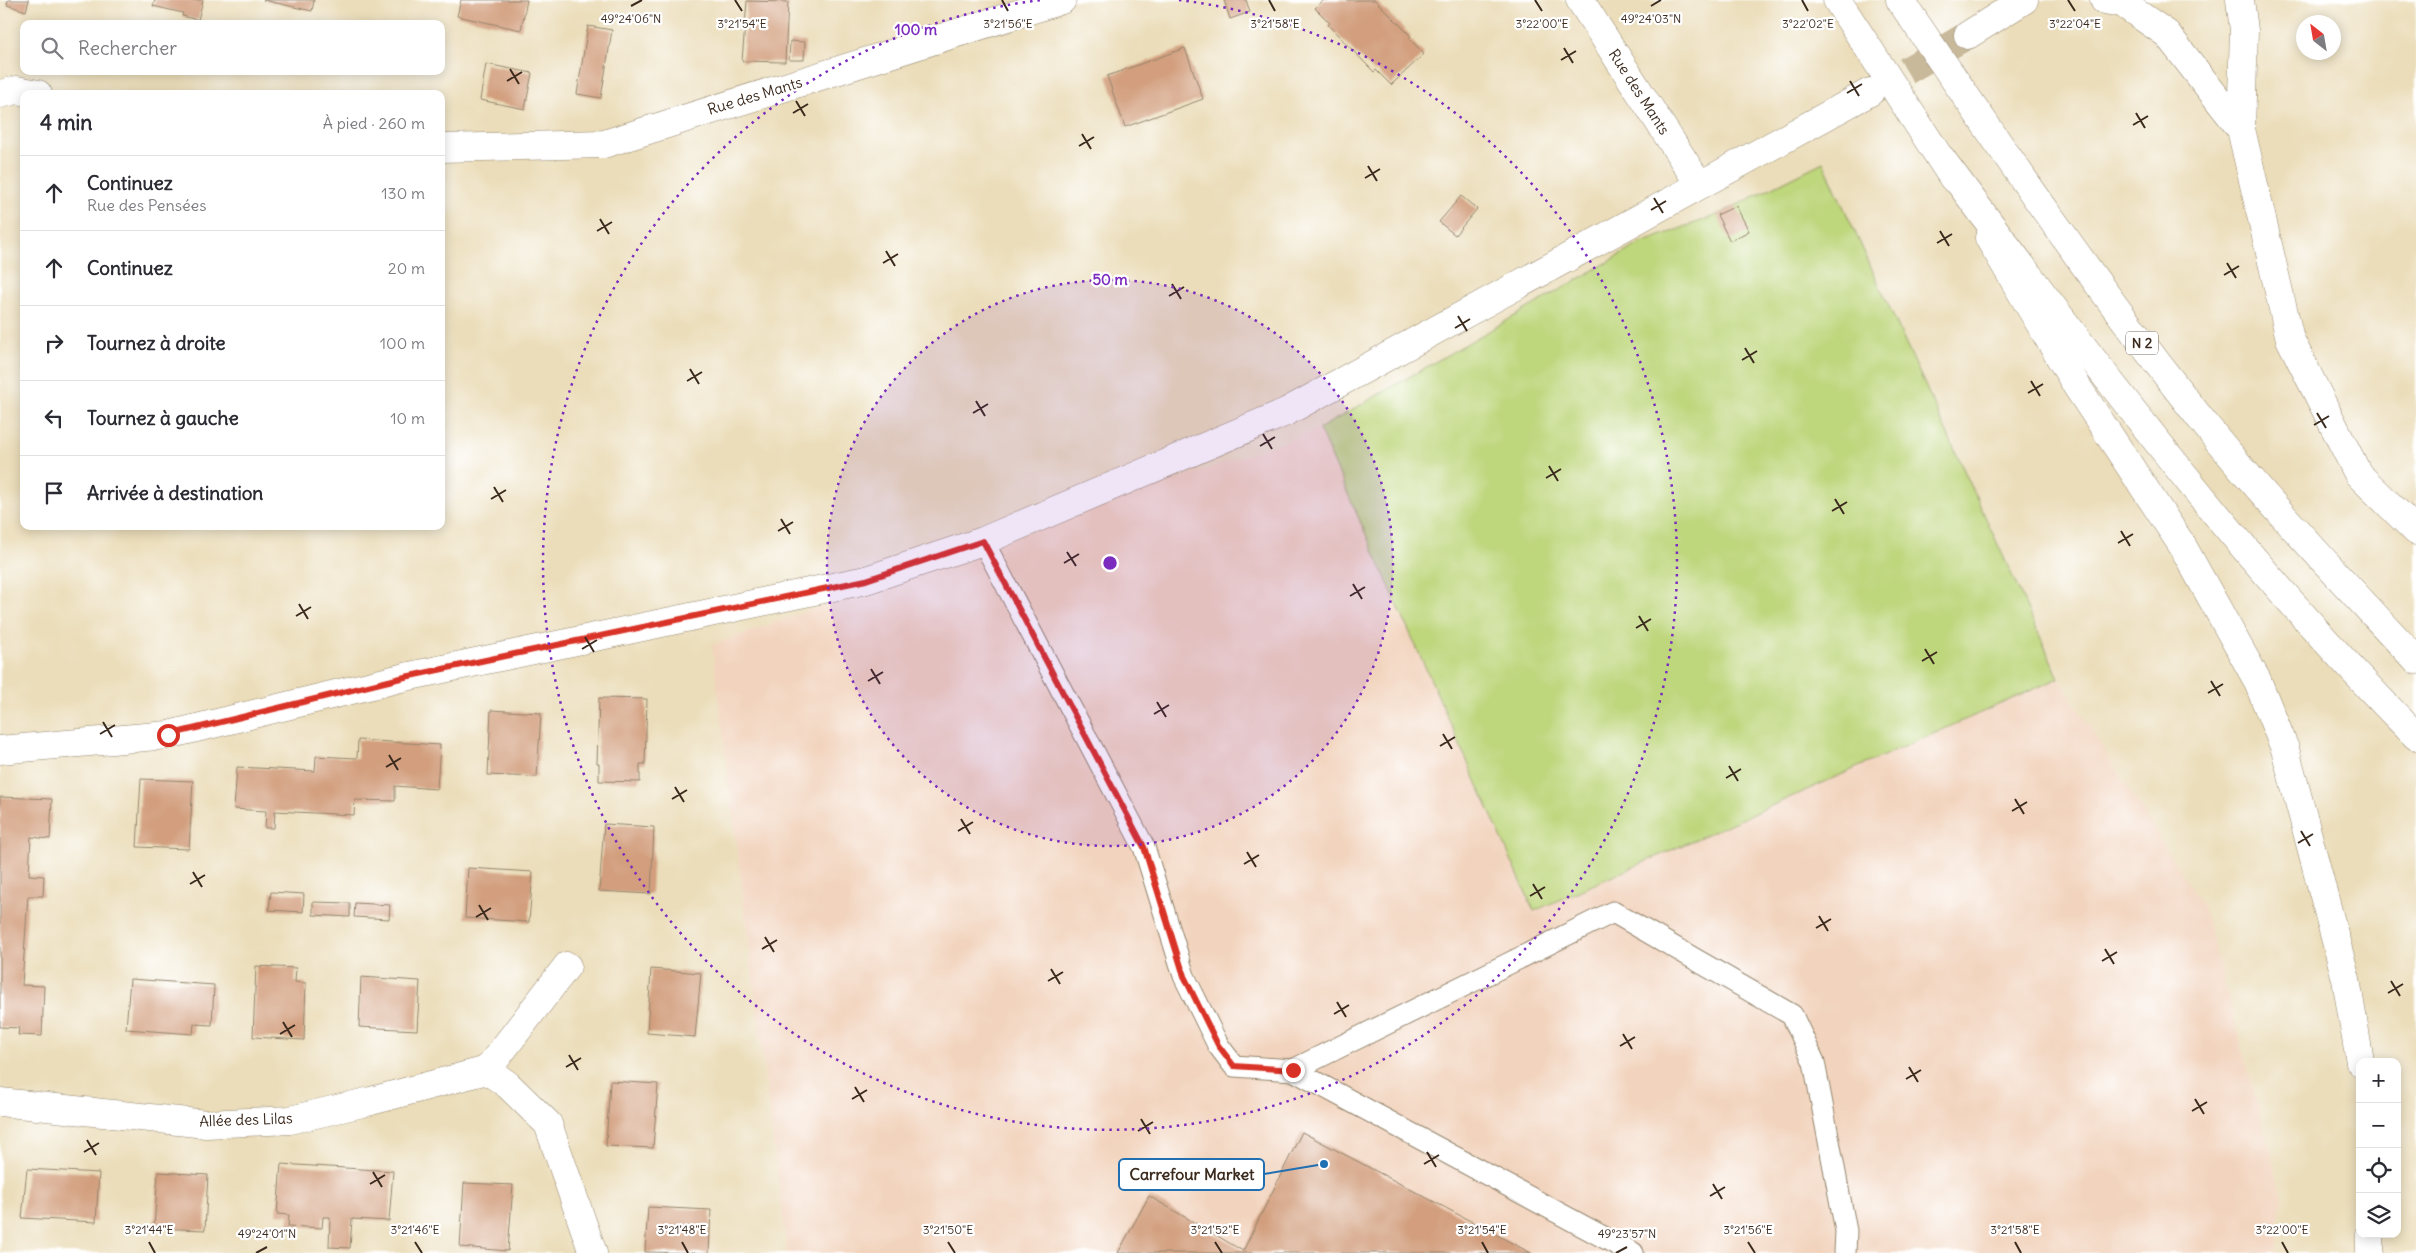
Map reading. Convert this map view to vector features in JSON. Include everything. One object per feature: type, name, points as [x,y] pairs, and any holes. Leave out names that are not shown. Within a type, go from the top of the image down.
[{"type":"main road","name":"Rue des Mants","points":[[445,148],[604,144],[1062,0]]},
{"type":"main road","name":"Rue des Mants","points":[[1580,0],[1699,184]]},
{"type":"main road","points":[[1837,0],[1941,158],[2078,388],[2182,545],[2230,627],[2256,680],[2285,748],[2346,978],[2359,1058]]},
{"type":"main road","name":"N 2","points":[[1900,0],[2084,266],[2201,419],[2306,540],[2416,660]]},
{"type":"main road","points":[[1968,35],[2024,0]]},
{"type":"main road","points":[[2104,0],[2122,3],[2167,34],[2241,129]]},
{"type":"main road","points":[[2240,0],[2244,30],[2241,129],[2290,340],[2358,474],[2416,531]]},
{"type":"main road","points":[[0,94],[20,91]]},
{"type":"main road","points":[[0,750],[168,735],[405,677],[866,580],[983,541],[1286,412],[1870,92]]},
{"type":"main road","points":[[1941,158],[2064,323],[2187,479],[2274,583],[2377,698],[2416,736]]},
{"type":"main road","points":[[567,966],[487,1070],[508,1085],[548,1124],[593,1253]]},
{"type":"main road","name":"Allée des Lilas","points":[[0,1102],[206,1124],[290,1120],[371,1102],[487,1070]]},
{"type":"main road","points":[[2370,1238],[2370,1253]]},
{"type":"lane","points":[[983,541],[1144,847],[1184,976],[1218,1045],[1234,1066],[1293,1070],[1633,1253]]},
{"type":"lane","points":[[1293,1070],[1613,912],[1792,1015],[1814,1062],[1846,1231],[1845,1253]]},
{"type":"shaded area","points":[[1319,429],[1534,911],[2059,678],[2204,909],[2282,1193],[2275,1253],[787,1253],[712,645]]},
{"type":"green space","points":[[1823,162],[2059,678],[1534,911],[1319,429],[1641,243],[1717,215]]},
{"type":"building","points":[[8,0],[29,0],[26,11],[7,5]]},
{"type":"building","points":[[155,0],[203,0],[198,20],[182,16],[183,13],[153,6]]},
{"type":"building","points":[[263,0],[314,0],[312,11]]},
{"type":"building","points":[[461,0],[527,0],[521,30],[457,16]]},
{"type":"building","points":[[1224,0],[1246,0],[1250,12],[1230,19]]},
{"type":"building","points":[[1324,0],[1375,0],[1411,36],[1409,38],[1424,54],[1391,85],[1376,70],[1374,72],[1328,25],[1330,23],[1315,8]]},
{"type":"building","points":[[747,1],[788,2],[785,62],[742,61]]},
{"type":"building","points":[[588,26],[612,30],[601,98],[577,94]]},
{"type":"building","points":[[790,41],[805,42],[804,60],[789,60]]},
{"type":"building","points":[[1185,48],[1203,99],[1125,127],[1107,76]]},
{"type":"building","points":[[486,64],[532,73],[525,109],[480,100]]},
{"type":"building","points":[[1461,196],[1477,209],[1455,235],[1439,222]]},
{"type":"building","points":[[1736,206],[1749,231],[1730,241],[1717,215]]},
{"type":"building","points":[[599,698],[647,699],[645,764],[640,764],[640,782],[599,781],[599,763],[597,763]]},
{"type":"building","points":[[491,710],[541,713],[537,777],[488,775]]},
{"type":"building","points":[[358,740],[440,745],[437,789],[395,786],[395,801],[355,800],[354,815],[275,811],[274,828],[265,828],[266,811],[234,809],[237,767],[315,771],[316,756],[357,758]]},
{"type":"building","points":[[141,779],[193,781],[189,849],[137,847]]},
{"type":"building","points":[[0,797],[52,799],[50,839],[31,837],[29,875],[44,876],[43,896],[28,896],[22,985],[44,986],[42,1036],[18,1035],[19,1028],[0,1027]]},
{"type":"building","points":[[604,824],[654,827],[651,894],[599,891]]},
{"type":"building","points":[[468,868],[533,872],[529,922],[465,918]]},
{"type":"building","points":[[271,892],[304,894],[303,912],[269,910]]},
{"type":"building","points":[[313,902],[350,903],[350,917],[313,915]]},
{"type":"building","points":[[355,903],[390,905],[389,919],[354,917]]},
{"type":"building","points":[[256,966],[296,968],[295,982],[306,983],[304,1040],[253,1037]]},
{"type":"building","points":[[651,969],[701,973],[695,1037],[647,1033]]},
{"type":"building","points":[[361,977],[420,981],[417,1030],[359,1027]]},
{"type":"building","points":[[130,979],[214,985],[212,1025],[194,1024],[193,1034],[126,1029]]},
{"type":"building","points":[[610,1081],[658,1084],[653,1148],[606,1146]]},
{"type":"building","points":[[1302,1132],[1531,1253],[1118,1253],[1149,1196],[1243,1251]]},
{"type":"building","points":[[281,1164],[393,1171],[389,1221],[352,1219],[350,1248],[329,1247],[330,1217],[323,1217],[322,1228],[288,1226],[289,1215],[277,1214]]},
{"type":"building","points":[[27,1169],[99,1173],[96,1222],[22,1218]]},
{"type":"building","points":[[158,1172],[208,1175],[205,1230],[154,1228]]},
{"type":"building","points":[[464,1183],[513,1185],[508,1251],[460,1247]]},
{"type":"building","points":[[648,1207],[711,1210],[709,1253],[645,1252]]},
{"type":"tunnel","points":[[1870,92],[1968,35]]},
{"type":"place","name":"Carrefour Market","points":[[1324,1164]]},
{"type":"route","points":[[168,735],[405,677],[866,580],[983,541],[1144,847],[1184,976],[1218,1045],[1234,1066],[1293,1070]]}]
